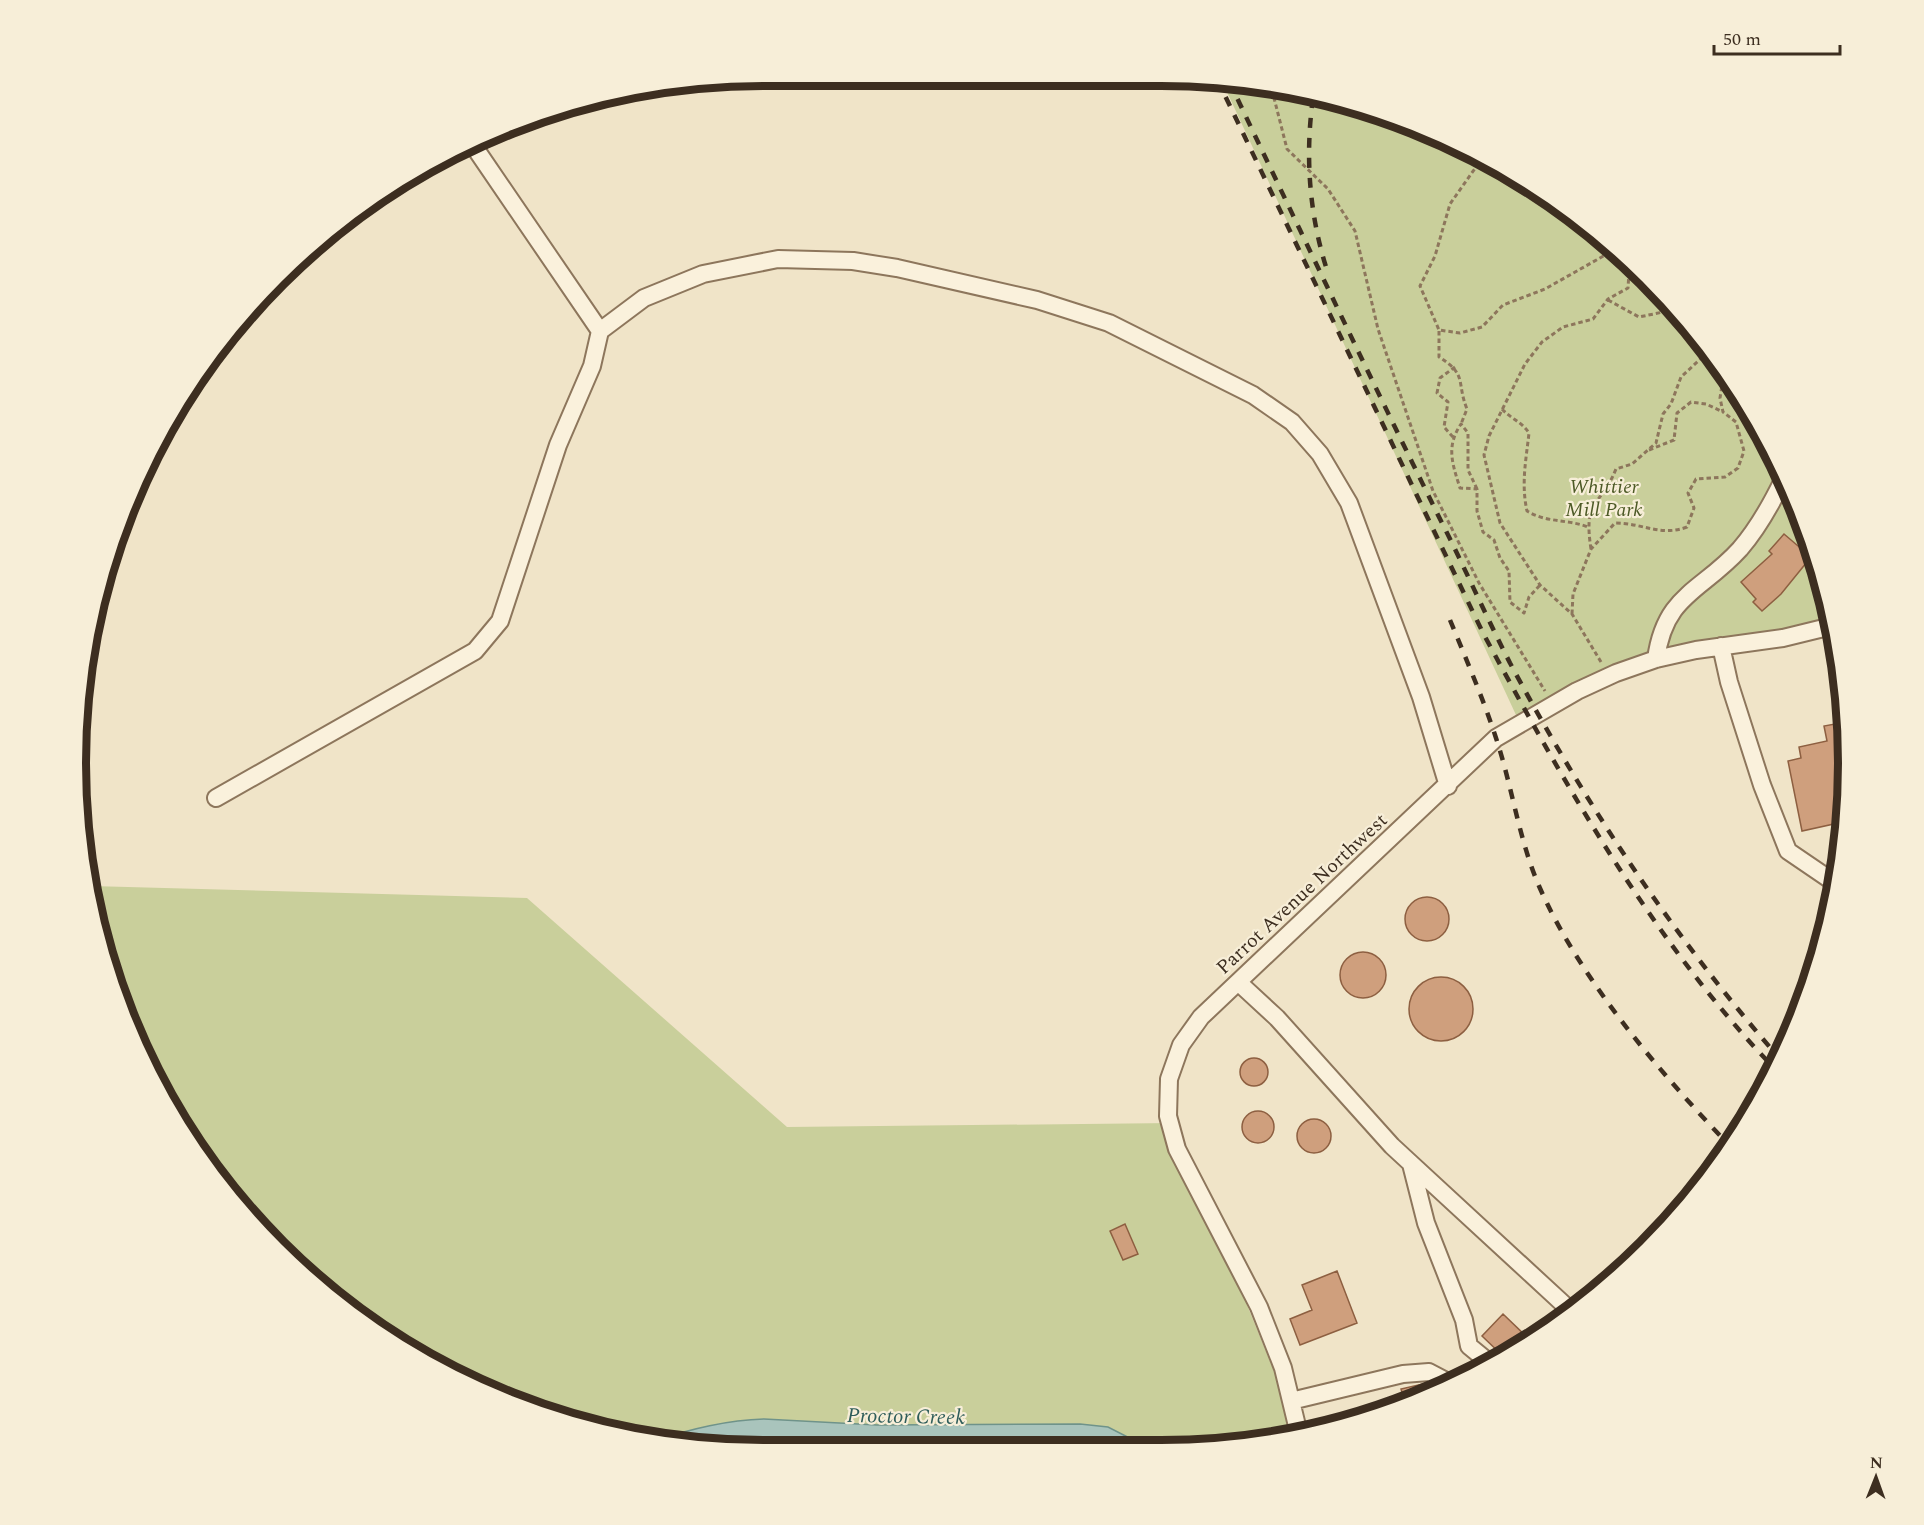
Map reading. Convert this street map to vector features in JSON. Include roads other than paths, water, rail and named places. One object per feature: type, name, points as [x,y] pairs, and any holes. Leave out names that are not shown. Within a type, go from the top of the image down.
[{"type":"street","points":[[476,149],[600,331]]},
{"type":"street","points":[[216,798],[475,651],[500,621],[558,445],[592,366],[600,331],[644,298],[703,274],[778,259],[853,261],[897,268],[1037,300],[1109,323],[1253,395],[1292,422],[1320,454],[1349,503],[1421,697],[1448,786]]},
{"type":"street","points":[[1656,659],[1659,633],[1672,609],[1740,549],[1768,512],[1780,487]]},
{"type":"street","name":"Parrot Avenue Northwest","points":[[1297,1425],[1283,1368],[1259,1307],[1177,1149],[1168,1116],[1170,1079],[1181,1045],[1200,1017],[1448,786],[1496,738],[1610,676],[1656,659],[1721,646],[1783,638],[1824,628]]},
{"type":"street","points":[[1721,646],[1729,682],[1762,785],[1788,851],[1828,878]]},
{"type":"street","points":[[1238,982],[1277,1018],[1411,1163],[1565,1306]]},
{"type":"street","points":[[1411,1163],[1426,1222],[1464,1320],[1468,1346],[1483,1358]]},
{"type":"street","points":[[1291,1401],[1403,1374],[1429,1372],[1442,1379]]},
{"type":"water","points":[[764,1419],[877,1425],[1080,1424],[1108,1427],[1133,1440],[769,1440],[676,1434],[737,1421]]},
{"type":"railway","points":[[1222,88],[1483,633],[1546,748],[1615,862],[1652,917],[1732,1022],[1769,1062]]},
{"type":"railway","points":[[1233,89],[1510,663],[1539,716],[1601,819],[1668,918],[1774,1051]]},
{"type":"railway","points":[[1312,103],[1309,141],[1310,184],[1316,228],[1327,270]]},
{"type":"railway","points":[[1450,620],[1496,738],[1532,868],[1556,921],[1576,955],[1623,1023],[1649,1056],[1724,1139]]},
{"type":"park label","name":"Whittier Mill Park","points":[[1604,498]]},
{"type":"water label","name":"Proctor Creek","points":[[906,1417]]}]
